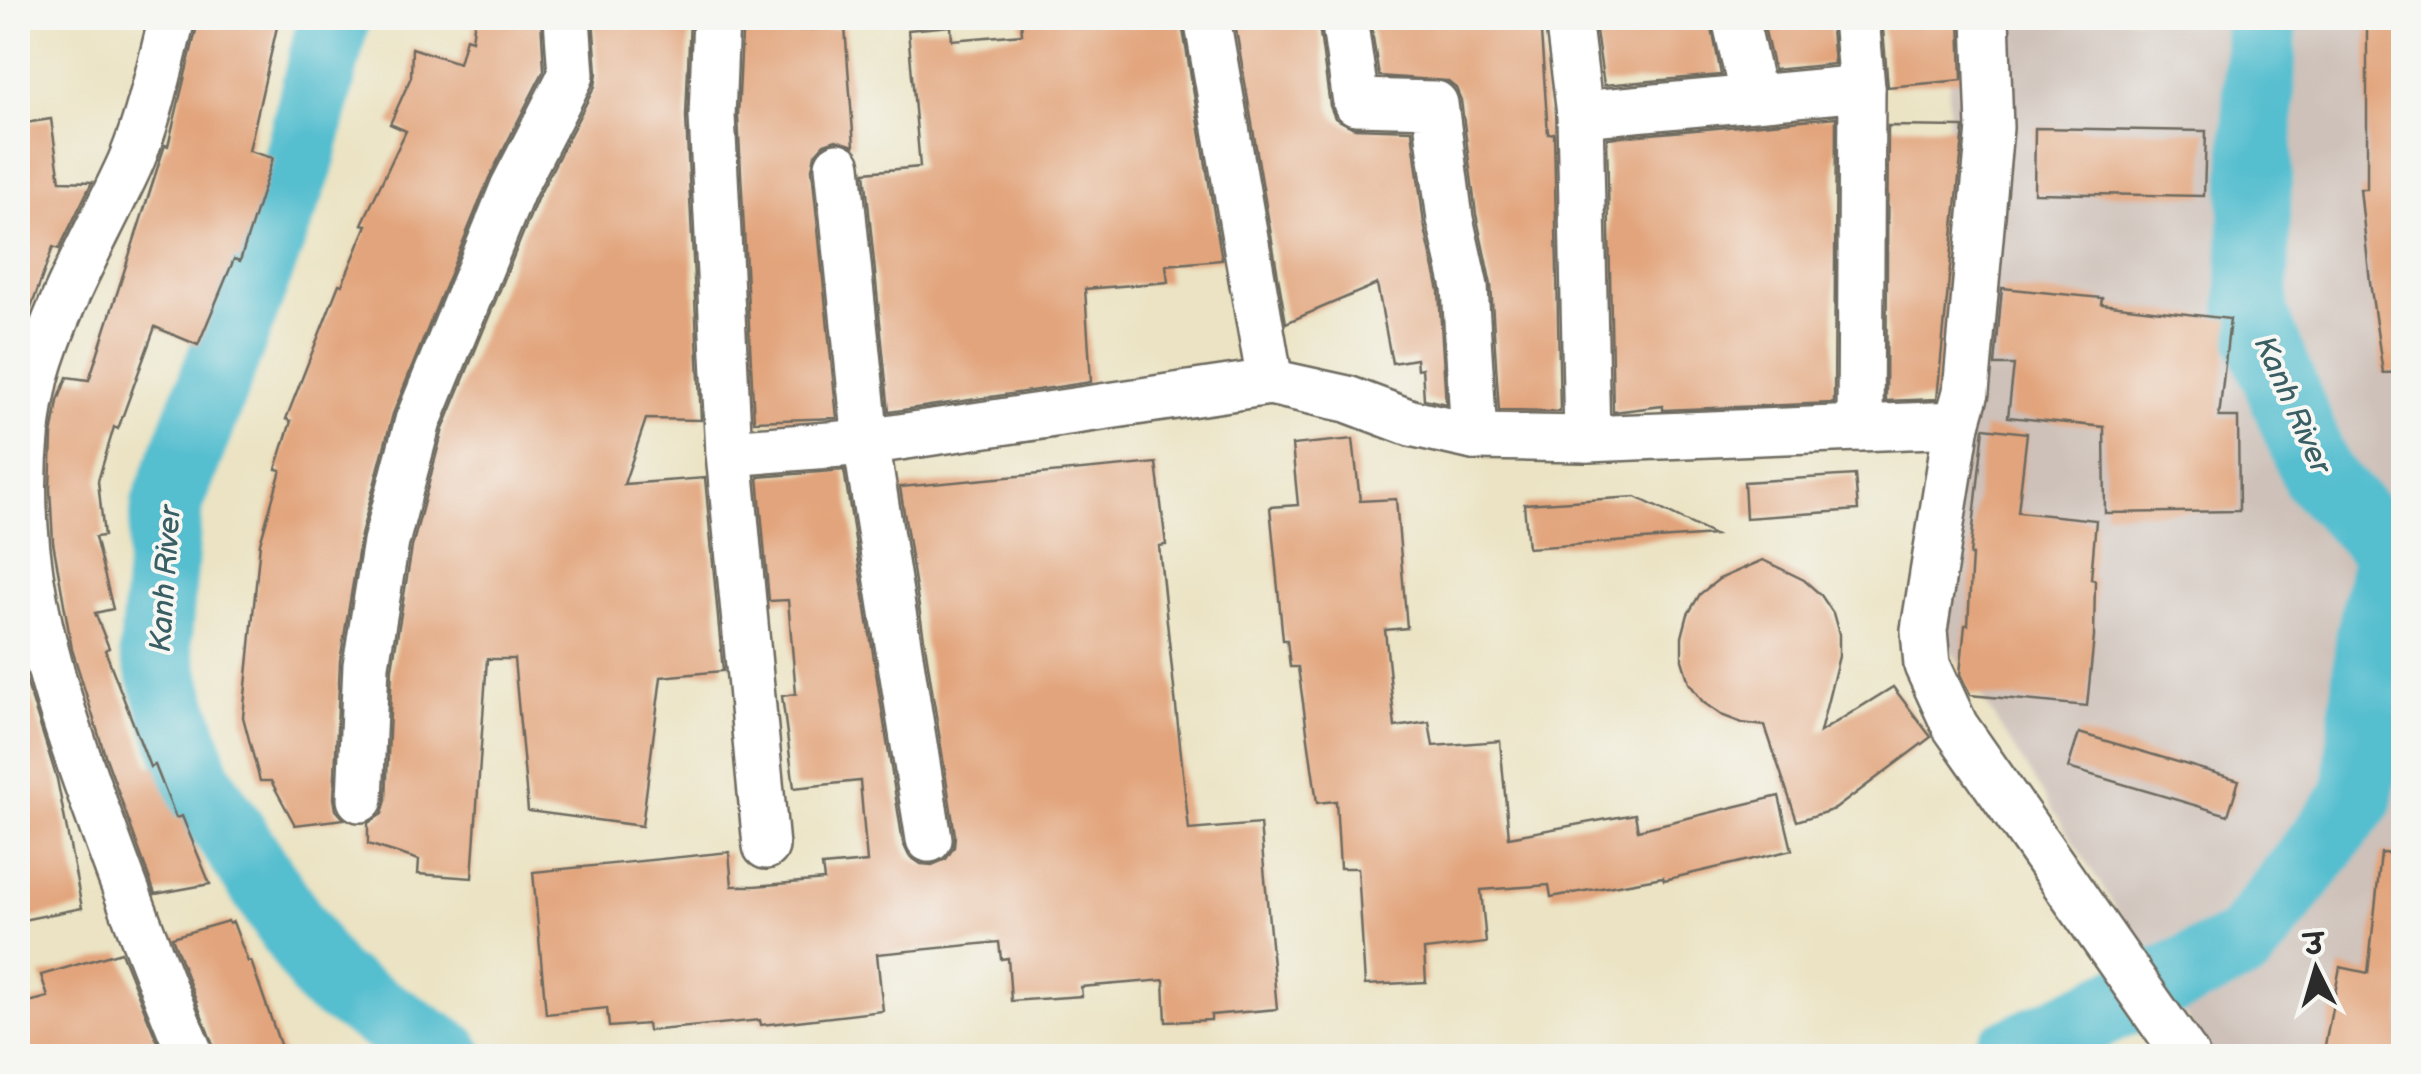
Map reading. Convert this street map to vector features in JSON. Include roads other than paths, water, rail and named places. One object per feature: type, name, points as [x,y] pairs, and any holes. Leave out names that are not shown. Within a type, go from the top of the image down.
[{"type":"street","points":[[172,18],[129,166],[52,324],[34,382],[21,445],[19,506],[34,626],[68,733],[191,1056]]},
{"type":"street","points":[[360,799],[366,666],[386,542],[414,438],[513,188],[572,75],[568,18]]},
{"type":"street","points":[[716,18],[712,116],[730,453],[766,846]]},
{"type":"street","points":[[1207,18],[1270,382]]},
{"type":"street","points":[[1344,18],[1356,102],[1435,104],[1450,218],[1466,287],[1474,436]]},
{"type":"street","points":[[1568,18],[1580,114],[1587,439]]},
{"type":"street","points":[[1735,18],[1753,97]]},
{"type":"street","points":[[1856,18],[1862,88],[1860,428]]},
{"type":"street","points":[[1986,18],[1990,128],[1966,392],[1957,424],[1924,630],[1927,665],[1955,726],[2179,1044]]},
{"type":"street","points":[[1580,114],[1862,88]]},
{"type":"street","points":[[838,166],[866,442],[929,839]]},
{"type":"street","points":[[730,453],[866,442],[1270,382],[1347,399],[1410,423],[1474,436],[1587,439],[1957,424]]},
{"type":"waterway","name":"Kanh River","points":[[334,18],[298,164],[167,505],[155,650],[197,782],[327,980],[448,1056]]},
{"type":"waterway","name":"Kanh River","points":[[2006,1056],[2244,945],[2358,797],[2371,640],[2390,551],[2317,475],[2252,313],[2261,18]]}]
